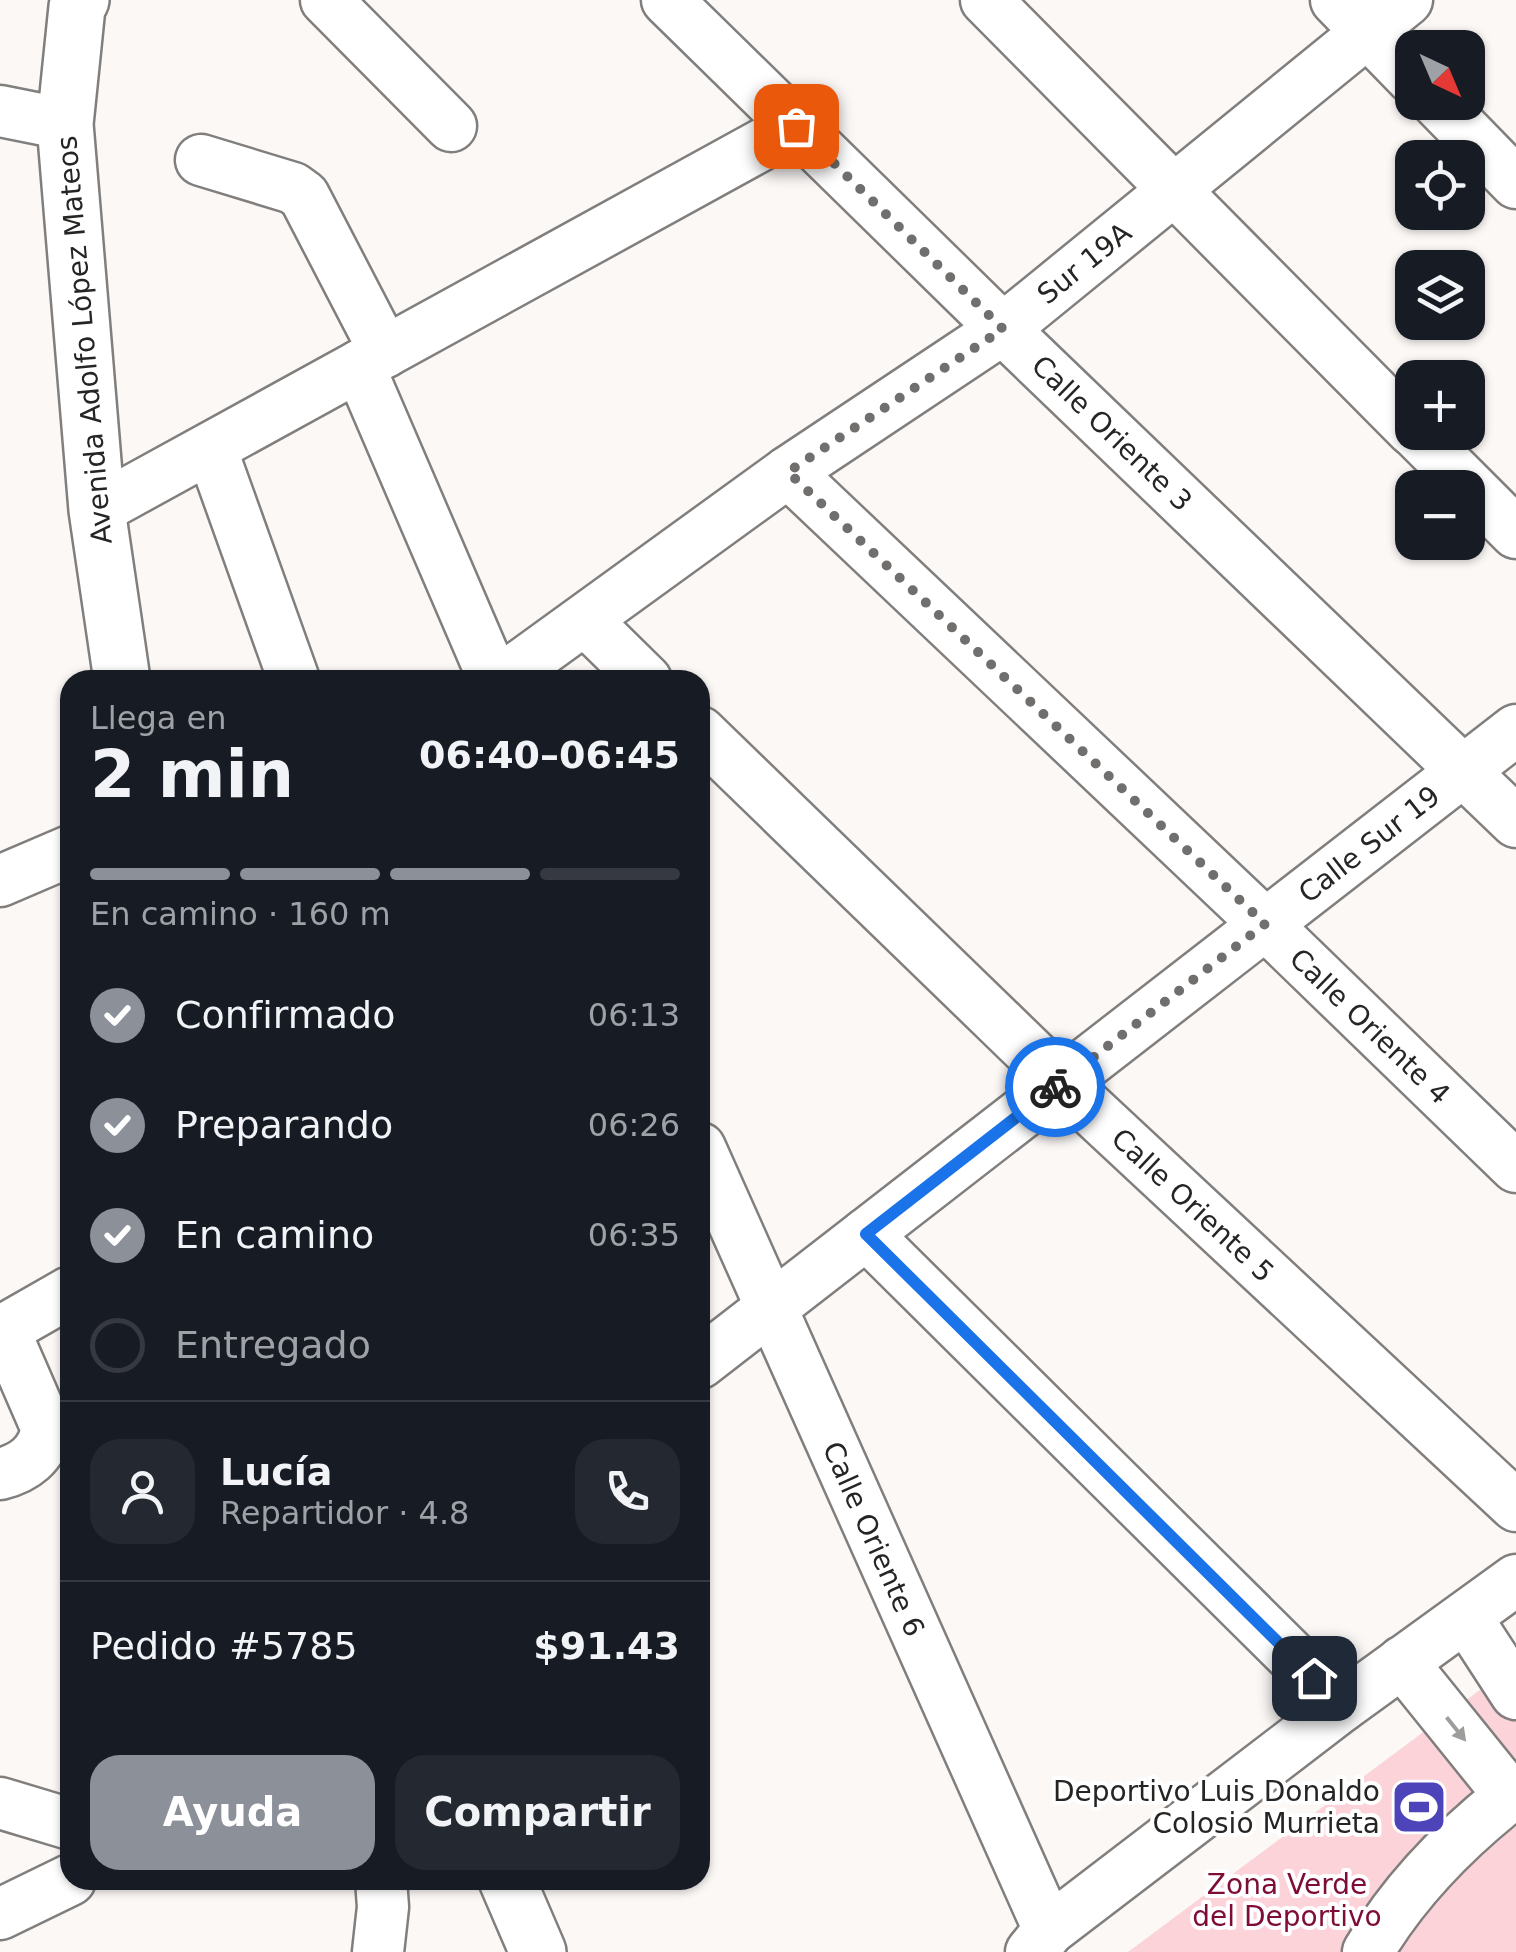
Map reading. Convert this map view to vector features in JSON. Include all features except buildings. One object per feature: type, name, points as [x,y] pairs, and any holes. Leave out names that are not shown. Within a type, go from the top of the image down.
[{"type":"main road","name":"Avenida Adolfo López Mateos","points":[[78,2],[65,124],[97,510],[121,670]]},
{"type":"main road","points":[[511,1890],[538,1952]]},
{"type":"street","points":[[326,0],[452,126]]},
{"type":"street","name":"Calle Oriente 3","points":[[667,0],[1516,822]]},
{"type":"street","points":[[986,0],[1395,412]]},
{"type":"street","name":"Sur 19A","points":[[513,670],[788,472],[1003,329],[1172,191],[1352,16],[1408,0]]},
{"type":"street","points":[[1352,16],[1395,60]]},
{"type":"street","points":[[0,111],[65,124]]},
{"type":"street","points":[[1455,120],[1516,183]]},
{"type":"street","points":[[97,510],[796,126]]},
{"type":"street","points":[[201,160],[293,188],[304,196],[494,670]]},
{"type":"street","points":[[211,448],[290,670]]},
{"type":"street","points":[[1433,450],[1516,533]]},
{"type":"street","name":"Calle Oriente 4","points":[[788,472],[1516,1167]]},
{"type":"street","points":[[586,621],[636,670]]},
{"type":"street","name":"Calle Sur 19","points":[[710,1355],[1516,730]]},
{"type":"street","name":"Calle Oriente 5","points":[[710,742],[1062,1082],[1516,1506]]},
{"type":"street","points":[[0,881],[60,855]]},
{"type":"street","name":"Calle Oriente 6","points":[[710,1171],[1040,1941]]},
{"type":"street","points":[[866,1234],[1342,1706]]},
{"type":"street","points":[[0,1474],[34,1458],[44,1445],[46,1429],[2,1332],[60,1298]]},
{"type":"street","points":[[1040,1941],[1342,1706],[1516,1580]]},
{"type":"street","points":[[1466,1617],[1516,1694]]},
{"type":"street","points":[[1368,1952],[1446,1852],[1513,1794],[1402,1662]]},
{"type":"street","points":[[0,1803],[60,1821]]},
{"type":"street","points":[[0,1914],[60,1885]]},
{"type":"street","points":[[380,1913],[403,1952]]},
{"type":"green space","name":"Deportivo Luis Donaldo Colosio Murrieta","points":[[1516,1663],[1516,1952],[1128,1952]]},
{"type":"way so far","points":[[796,126],[1003,329],[788,472],[1265,924],[1055,1087]]},
{"type":"place","name":"Deportivo Luis Donaldo Colosio Murrieta","points":[[1419,1807]]},
{"type":"route","points":[[1055,1087],[866,1234],[1314,1678]]},
{"type":"park label","name":"Zona Verde del Deportivo","points":[[1287,1900]]}]
